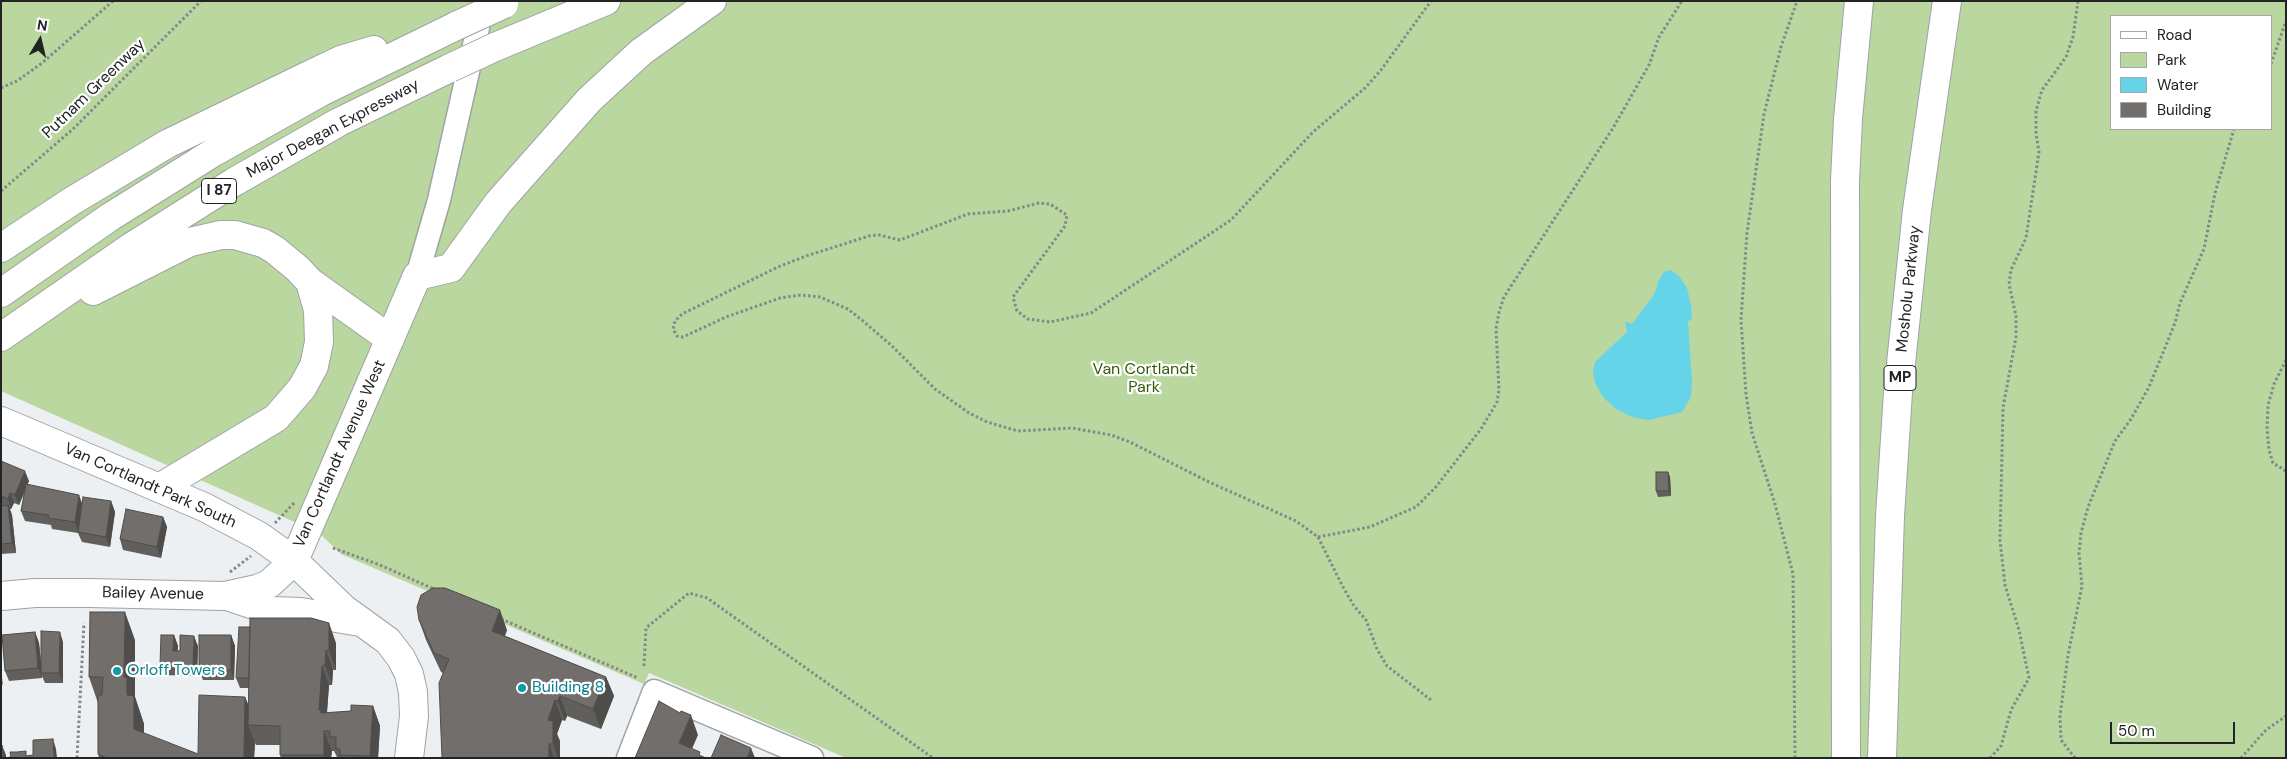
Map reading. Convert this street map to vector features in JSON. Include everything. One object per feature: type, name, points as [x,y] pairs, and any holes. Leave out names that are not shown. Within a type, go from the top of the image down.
[{"type":"main road","name":"Major Deegan Expressway","points":[[1,338],[138,242],[234,182],[339,122],[495,47],[606,1]]},
{"type":"main road","points":[[417,276],[451,268],[480,225],[589,100],[641,52],[712,1]]},
{"type":"main road","points":[[1846,758],[1845,181],[1859,1]]},
{"type":"main road","name":"Mosholu Parkway","points":[[1882,758],[1890,516],[1899,383],[1917,210],[1947,1]]},
{"type":"main road","name":"I 87","points":[[1,293],[110,217],[214,152],[321,92],[458,25],[500,2]]},
{"type":"main road","points":[[1,248],[119,172],[236,110],[341,60],[371,50],[429,38]]},
{"type":"main road","points":[[1,338],[172,249],[205,238],[235,235],[263,243],[288,259],[310,282],[390,339]]},
{"type":"main road","name":"Van Cortlandt Avenue West","points":[[409,758],[414,716],[409,674],[401,658],[388,641],[344,609],[294,561],[417,276]]},
{"type":"main road","points":[[159,488],[276,418],[302,388],[314,366],[319,342],[318,310],[310,282]]},
{"type":"main road","name":"Van Cortlandt Park South","points":[[1,421],[204,506],[259,536],[294,561]]},
{"type":"main road","name":"Bailey Avenue","points":[[1,596],[80,593],[225,596],[258,590],[269,584],[294,561]]},
{"type":"main road","points":[[225,596],[272,611],[301,612],[363,622]]},
{"type":"street","points":[[417,276],[500,2]]},
{"type":"street","points":[[628,758],[646,684],[812,758]]},
{"type":"path","points":[[1,88],[42,63],[113,1]]},
{"type":"path","name":"Putnam Greenway","points":[[1,191],[72,130],[200,1]]},
{"type":"path","points":[[1431,1],[1381,70],[1365,88],[1313,132],[1231,220],[1091,313],[1050,322],[1028,319],[1017,311],[1013,297],[1065,226],[1067,215],[1050,204],[1038,203],[1008,211],[968,214],[910,238],[900,240],[879,235],[869,236],[822,251],[778,267],[695,307],[675,321],[673,329],[677,336],[683,337],[726,318],[780,298],[801,295],[820,297],[848,309],[876,331],[935,389],[969,413],[987,422],[1018,431],[1072,428],[1110,435],[1142,448],[1212,483],[1296,521],[1318,537],[1343,587],[1354,606],[1366,620],[1386,666],[1431,700]]},
{"type":"path","points":[[1318,537],[1370,527],[1416,507],[1435,488],[1481,429],[1497,402],[1499,390],[1496,329],[1498,312],[1504,297],[1617,120],[1649,65],[1659,37],[1682,1]]},
{"type":"path","points":[[1795,758],[1793,574],[1775,504],[1752,434],[1746,394],[1741,320],[1747,232],[1764,114],[1781,47],[1797,1]]},
{"type":"path","points":[[1990,758],[2001,746],[2011,710],[2029,678],[2019,630],[2005,585],[2000,540],[2003,408],[2016,337],[2016,316],[2009,284],[2011,270],[2026,238],[2040,152],[2036,133],[2036,111],[2042,90],[2066,57],[2073,37],[2078,1]]},
{"type":"path","points":[[2272,61],[2286,21]]},
{"type":"path","points":[[2076,758],[2061,740],[2060,716],[2068,655],[2082,586],[2078,552],[2081,533],[2088,507],[2115,440],[2130,420],[2149,388],[2175,322],[2180,303],[2204,249],[2215,193],[2234,130]]},
{"type":"path","points":[[2286,360],[2274,384],[2268,405],[2267,429],[2269,450],[2274,463],[2286,471]]},
{"type":"path","points":[[333,548],[380,565],[444,594]]},
{"type":"path","points":[[644,666],[646,628],[689,594],[707,598],[933,758]]},
{"type":"path","points":[[498,617],[646,684]]},
{"type":"path","points":[[77,758],[84,623]]},
{"type":"path","points":[[2240,758],[2266,730],[2286,716]]},
{"type":"green space","name":"Van Cortlandt Park","points":[[1,1],[2286,1],[2286,758],[846,758],[649,673],[644,684],[341,554],[319,533],[1,391]]},
{"type":"water","points":[[1671,270],[1680,277],[1687,288],[1691,305],[1692,320],[1688,321],[1692,381],[1691,397],[1682,412],[1649,420],[1632,417],[1616,409],[1603,397],[1595,383],[1593,371],[1595,362],[1627,332],[1625,322],[1632,324],[1655,293],[1658,282],[1664,272]]},
{"type":"building","points":[[1,461],[25,471],[15,495],[10,493],[8,499],[1,496]]},
{"type":"building","points":[[1656,472],[1668,472],[1669,491],[1656,491]]},
{"type":"building","points":[[26,484],[79,495],[75,522],[48,518],[49,515],[21,511]]},
{"type":"building","points":[[83,497],[111,501],[106,537],[78,532]]},
{"type":"building","points":[[8,505],[12,543],[1,544],[1,506]]},
{"type":"building","points":[[126,509],[163,517],[157,547],[120,539]]},
{"type":"building","name":"Building 8","points":[[433,588],[445,588],[500,610],[492,631],[606,677],[593,709],[560,696],[558,701],[555,700],[548,720],[553,721],[553,744],[549,744],[549,758],[442,758],[439,683],[449,659],[434,653],[419,620],[417,607],[421,595]]},
{"type":"building","points":[[90,612],[125,612],[124,677],[127,677],[127,695],[134,696],[134,729],[198,754],[199,695],[245,697],[244,758],[107,758],[98,754],[98,695],[102,695],[103,677],[89,677]]},
{"type":"building","points":[[250,618],[311,618],[329,623],[329,650],[326,650],[325,665],[322,666],[319,710],[321,710],[321,713],[351,711],[351,705],[373,706],[370,756],[340,755],[340,749],[336,749],[336,737],[330,737],[330,731],[324,731],[324,755],[280,755],[280,726],[248,725]]},
{"type":"building","points":[[239,627],[250,627],[249,678],[236,678]]},
{"type":"building","points":[[41,631],[60,632],[59,673],[41,673]]},
{"type":"building","points":[[35,632],[38,668],[5,671],[2,635]]},
{"type":"building","points":[[161,635],[174,635],[173,651],[180,651],[180,635],[194,636],[193,666],[160,665]]},
{"type":"building","points":[[199,635],[231,635],[231,670],[199,670]]},
{"type":"building","points":[[659,701],[680,713],[681,711],[691,715],[679,743],[700,752],[699,755],[706,758],[635,758]]},
{"type":"building","points":[[721,735],[751,748],[747,758],[711,758]]},
{"type":"building","points":[[53,739],[54,758],[3,758],[11,757],[10,752],[26,751],[26,756],[33,755],[33,740]]},
{"type":"building","points":[[1,745],[2,745],[3,758],[1,758]]},
{"type":"place","name":"Orloff Towers","points":[[117,671]]},
{"type":"place","name":"Building 8","points":[[522,688]]}]
